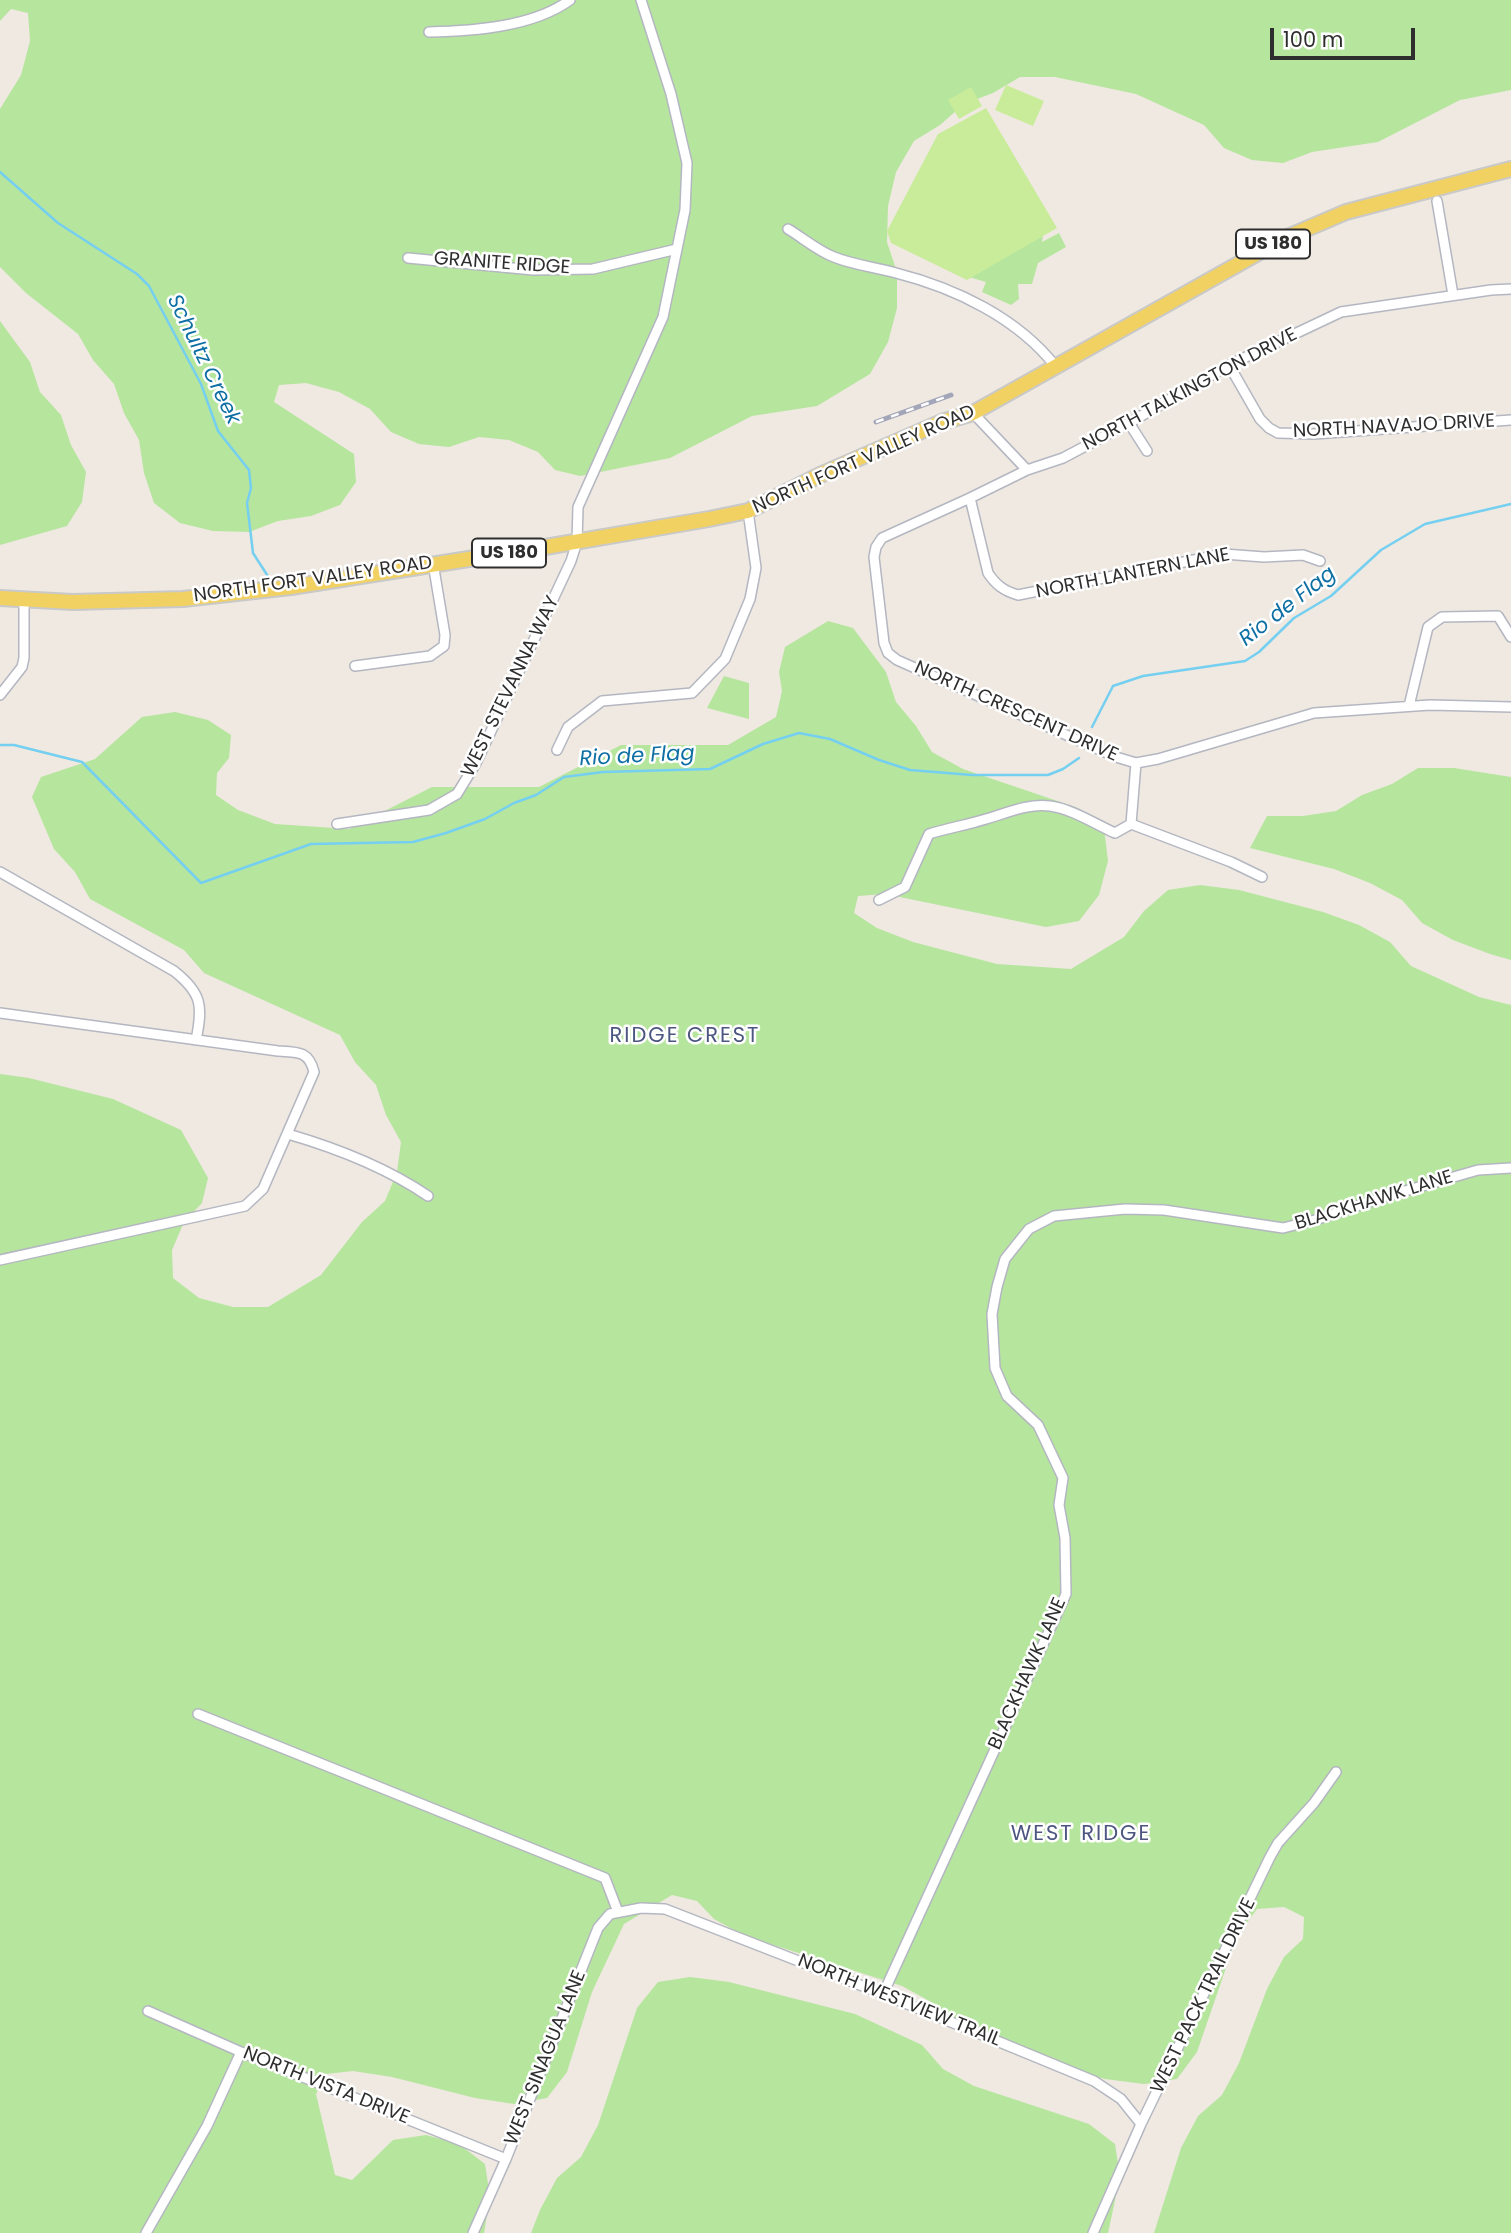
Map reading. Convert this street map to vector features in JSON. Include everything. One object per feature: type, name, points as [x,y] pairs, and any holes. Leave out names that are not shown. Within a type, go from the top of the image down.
[{"type":"main road","name":"NORTH FORT VALLEY ROAD","points":[[0,598],[73,601],[183,599],[291,587],[663,528],[748,511],[820,475],[942,422],[973,413],[1283,239],[1324,220],[1511,169]]},
{"type":"street","points":[[429,32],[499,27],[558,9],[570,0]]},
{"type":"street","name":"WEST STEVANNA WAY","points":[[337,824],[429,810],[457,794],[476,763],[571,561],[577,541],[578,507],[663,317],[685,210],[687,163],[671,94],[640,0]]},
{"type":"street","points":[[1437,201],[1453,295]]},
{"type":"street","points":[[788,229],[833,257],[899,273],[950,290],[1004,319],[1056,367]]},
{"type":"street","name":"GRANITE RIDGE","points":[[408,258],[533,270],[593,269],[677,249]]},
{"type":"street","name":"NORTH TALKINGTON DRIVE","points":[[882,538],[1027,470],[1063,458],[1229,365],[1341,312],[1511,289]]},
{"type":"street","name":"NORTH NAVAJO DRIVE","points":[[1229,365],[1261,419],[1269,428],[1279,433],[1314,434],[1511,420]]},
{"type":"street","points":[[973,413],[1027,470]]},
{"type":"street","points":[[1129,423],[1147,451]]},
{"type":"street","name":"NORTH LANTERN LANE","points":[[970,498],[988,573],[1004,590],[1018,595],[1224,554],[1264,557],[1303,555],[1320,561]]},
{"type":"street","points":[[557,750],[568,727],[602,701],[691,693],[725,659],[750,599],[756,568],[748,511]]},
{"type":"street","name":"NORTH CRESCENT DRIVE","points":[[882,538],[874,557],[884,643],[888,653],[897,660],[1105,753],[1136,763],[1314,713],[1430,705],[1511,706]]},
{"type":"street","points":[[355,666],[430,656],[444,646],[445,635],[433,564]]},
{"type":"street","points":[[0,695],[22,667],[24,600]]},
{"type":"street","points":[[1409,706],[1428,627],[1442,617],[1498,616],[1511,637]]},
{"type":"street","points":[[1131,824],[1136,763]]},
{"type":"street","points":[[879,900],[905,887],[929,834],[947,828],[985,820],[1024,807],[1049,806],[1115,833],[1131,824]]},
{"type":"street","points":[[1131,824],[1231,862],[1262,877]]},
{"type":"street","points":[[0,872],[174,971],[190,983],[199,998],[200,1020],[196,1040]]},
{"type":"street","points":[[0,1013],[293,1051],[311,1060],[314,1072],[263,1189],[245,1206],[0,1260]]},
{"type":"street","points":[[288,1134],[402,1178],[428,1196]]},
{"type":"street","name":"BLACKHAWK LANE","points":[[883,1994],[1066,1594],[1065,1538],[1059,1505],[1063,1478],[1038,1425],[1007,1396],[995,1368],[992,1314],[1005,1259],[1029,1229],[1054,1216],[1125,1209],[1164,1210],[1283,1228],[1478,1170],[1511,1168]]},
{"type":"street","points":[[198,1714],[605,1878],[618,1912]]},
{"type":"street","name":"WEST PACK TRAIL DRIVE","points":[[1093,2233],[1141,2124],[1278,1843],[1314,1803],[1336,1772]]},
{"type":"street","name":"NORTH WESTVIEW TRAIL","points":[[618,1912],[641,1908],[665,1909],[883,1994],[1094,2081],[1121,2099],[1141,2124]]},
{"type":"street","name":"WEST SINAGUA LANE","points":[[473,2233],[506,2159],[597,1928],[610,1914],[618,1912]]},
{"type":"street","name":"NORTH VISTA DRIVE","points":[[148,2011],[241,2052],[506,2159]]},
{"type":"street","points":[[146,2233],[207,2126],[241,2052]]},
{"type":"green space","points":[[0,0],[1511,0],[1511,90],[1460,100],[1378,142],[1312,152],[1283,163],[1252,160],[1224,148],[1204,125],[1136,94],[1055,77],[1020,77],[993,93],[964,104],[940,125],[914,141],[896,172],[888,206],[887,242],[897,272],[897,308],[888,342],[870,374],[817,406],[752,416],[670,458],[580,476],[555,470],[538,452],[509,440],[479,437],[449,447],[419,444],[391,432],[370,409],[339,392],[306,383],[279,385],[274,402],[354,454],[356,482],[340,505],[311,516],[278,521],[249,532],[213,531],[180,523],[154,503],[144,473],[139,440],[124,413],[114,384],[93,360],[78,334],[26,293],[0,267],[0,109],[21,75],[30,41],[28,13],[11,9],[0,21]]},
{"type":"green space","points":[[1006,85],[1044,101],[1033,126],[995,110]]},
{"type":"green space","points":[[971,87],[982,106],[959,119],[948,100]]},
{"type":"green space","points":[[986,108],[1057,228],[967,280],[891,243],[887,231],[938,134]]},
{"type":"green space","points":[[1045,220],[1042,242],[1059,233],[1066,247],[1038,263],[1032,284],[1018,284],[1019,299],[1011,305],[982,292],[986,282],[955,273]]},
{"type":"green space","points":[[0,321],[30,362],[40,392],[61,415],[71,445],[86,472],[82,502],[67,526],[0,545]]},
{"type":"green space","points":[[828,621],[853,628],[886,672],[896,702],[916,726],[932,752],[963,769],[1078,808],[1104,828],[1108,861],[1099,895],[1079,921],[1046,927],[885,894],[858,896],[854,913],[877,928],[913,942],[997,964],[1071,969],[1124,937],[1144,911],[1168,890],[1200,885],[1239,890],[1323,912],[1359,925],[1390,942],[1411,966],[1479,997],[1511,1005],[1511,2233],[1154,2233],[1181,2148],[1198,2116],[1222,2095],[1239,2063],[1267,1989],[1284,1957],[1303,1939],[1304,1917],[1284,1907],[1257,1909],[1237,1936],[1197,2052],[1177,2079],[1144,2084],[1105,2079],[1022,2057],[985,2043],[954,2026],[933,2003],[902,1986],[745,1936],[714,1919],[697,1901],[672,1895],[624,1924],[592,1992],[567,2072],[547,2098],[514,2104],[475,2098],[392,2077],[353,2071],[326,2074],[316,2094],[335,2175],[352,2180],[393,2140],[426,2135],[459,2144],[485,2164],[490,2197],[484,2233],[0,2233],[0,1074],[29,1078],[113,1099],[181,1130],[208,1178],[202,1203],[184,1222],[172,1250],[173,1278],[199,1298],[233,1307],[268,1307],[321,1275],[362,1222],[385,1201],[397,1172],[401,1142],[386,1115],[376,1085],[355,1062],[340,1035],[204,973],[184,950],[90,899],[75,872],[54,849],[32,797],[41,777],[95,759],[142,717],[175,712],[208,720],[231,735],[229,758],[217,773],[216,795],[238,810],[275,824],[349,829],[432,787],[539,787],[621,745],[728,745],[776,717],[782,691],[779,672],[785,647]]},
{"type":"green space","points":[[724,676],[749,683],[749,719],[707,708]]},
{"type":"green space","points":[[1418,768],[1454,768],[1511,777],[1511,960],[1453,940],[1422,923],[1402,900],[1370,883],[1334,869],[1250,848],[1267,816],[1303,816],[1336,811]]},
{"type":"green space","points":[[690,1977],[729,1982],[855,2014],[922,2045],[943,2069],[974,2086],[1089,2124],[1115,2144],[1120,2177],[1108,2233],[531,2233],[557,2178],[581,2157],[598,2125],[637,2008],[658,1982]]},
{"type":"waterway","name":"Schultz Creek","points":[[0,172],[58,223],[137,274],[149,286],[201,384],[218,431],[249,470],[251,488],[247,503],[253,553],[271,581]]},
{"type":"waterway","name":"Rio de Flag","points":[[1092,727],[1113,686],[1143,676],[1245,661],[1259,652],[1294,618],[1331,596],[1381,550],[1425,524],[1511,504]]},
{"type":"waterway","name":"Rio de Flag","points":[[0,745],[14,745],[82,762],[201,883],[311,844],[413,842],[446,833],[485,819],[514,803],[536,795],[564,777],[603,772],[710,769],[763,744],[799,733],[830,739],[910,770],[972,775],[1048,775],[1079,758]]},
{"type":"railway","points":[[876,422],[951,395]]},
{"type":"district","name":"RIDGE CREST","points":[[685,1037]]},
{"type":"district","name":"WEST RIDGE","points":[[1081,1835]]}]
